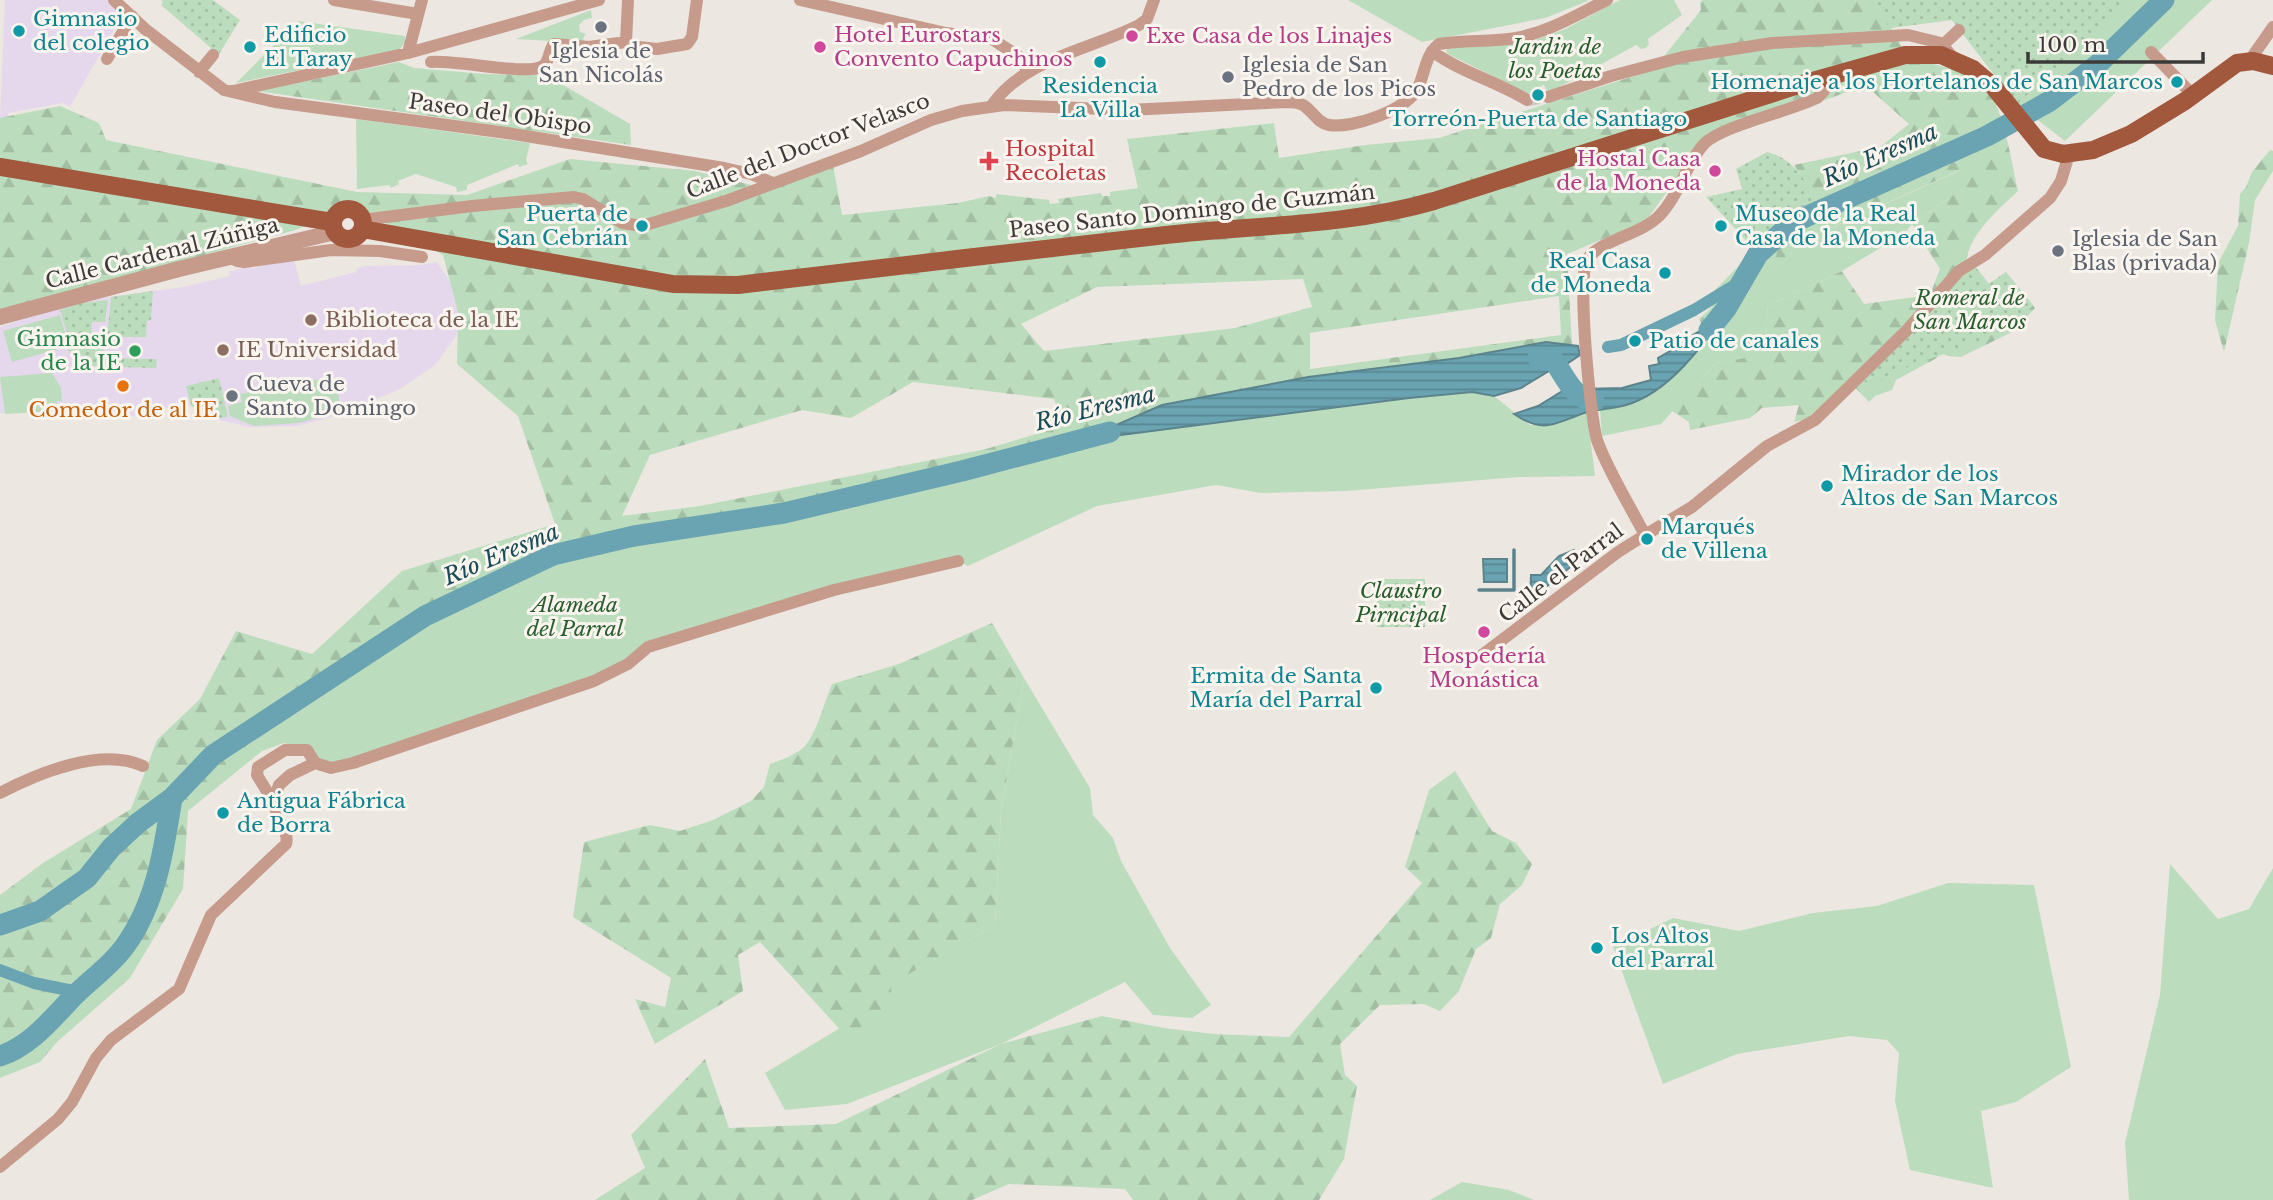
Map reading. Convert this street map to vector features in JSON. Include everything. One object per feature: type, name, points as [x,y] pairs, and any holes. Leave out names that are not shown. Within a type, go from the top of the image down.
[{"type":"main road","name":"Paseo Santo Domingo de Guzmán","points":[[362,225],[673,284],[738,285],[1169,234],[1341,220],[1392,213],[1434,201],[1825,77],[1905,55],[1934,54],[1955,60],[1981,75],[2044,149],[2069,154]]},
{"type":"main road","points":[[2069,154],[2093,150],[2138,131],[2236,63],[2250,60],[2273,66]]},
{"type":"main road","points":[[0,167],[333,227],[341,238],[347,239],[357,235],[362,225],[356,211],[347,208],[337,213],[333,227]]},
{"type":"street","points":[[114,0],[199,72],[225,90],[408,53],[599,0]]},
{"type":"street","points":[[334,0],[418,14]]},
{"type":"street","points":[[408,53],[422,0]]},
{"type":"street","points":[[628,0],[631,44]]},
{"type":"street","points":[[431,62],[465,62],[519,69],[540,68],[546,64],[550,48],[554,44],[589,47],[631,44],[657,49],[687,44],[692,37],[697,0]]},
{"type":"street","points":[[800,0],[838,4],[946,33],[992,39],[1021,58],[1027,72]]},
{"type":"street","points":[[992,105],[1010,85],[1027,72],[1139,24],[1151,12],[1154,0]]},
{"type":"street","points":[[1527,100],[1512,90],[1448,62],[1432,51],[1438,44],[1499,40],[1537,33],[1607,0]]},
{"type":"street","points":[[107,59],[132,16]]},
{"type":"street","points":[[2250,60],[2273,27]]},
{"type":"street","points":[[1944,44],[1959,30]]},
{"type":"street","points":[[1548,97],[1648,66],[1739,46],[1872,35],[1908,35],[1944,44],[1955,60]]},
{"type":"street","name":"Calle del Doctor Velasco","points":[[362,225],[472,206],[574,197],[622,223],[638,226],[726,201],[861,151],[950,113],[992,105],[1129,110],[1287,102],[1306,106],[1316,119],[1323,123],[1341,125],[1364,121],[1402,106],[1417,89],[1432,51]]},
{"type":"street","points":[[2151,52],[2193,95]]},
{"type":"street","points":[[199,72],[213,55]]},
{"type":"street","name":"Calle el Parral","points":[[1482,655],[1644,535],[1597,439],[1585,346],[1583,281],[1589,257],[1604,246],[1658,218],[1706,142],[1727,131],[1817,98],[1824,91],[1825,77]]},
{"type":"street","name":"Paseo del Obispo","points":[[225,90],[275,102],[507,133],[724,168],[751,174],[773,183]]},
{"type":"street","points":[[1644,535],[1692,507],[1768,446],[1815,420],[1907,330],[1956,274],[1985,255],[2050,198],[2061,181],[2069,154]]},
{"type":"street","name":"Calle Cardenal Zúñiga","points":[[0,317],[333,227]]},
{"type":"street","points":[[228,257],[244,262],[331,250],[380,251],[422,257]]},
{"type":"street","points":[[274,803],[257,775],[258,767],[289,748],[307,750],[315,763],[331,768],[353,763],[594,681],[628,664],[648,647],[834,590],[958,561]]},
{"type":"street","points":[[0,793],[46,772],[82,763],[126,759],[143,766]]},
{"type":"street","points":[[0,1167],[58,1119],[72,1102],[96,1058],[111,1040],[179,989],[211,915],[286,844],[288,838],[276,818],[274,803],[277,789],[282,781],[315,763]]},
{"type":"shaded area","points":[[5,0],[114,0],[126,9],[70,107],[63,103],[8,113],[8,118],[0,119]]},
{"type":"shaded area","name":"IE Universidad","points":[[293,256],[301,286],[356,272],[363,266],[421,265],[437,262],[467,306],[456,336],[435,365],[400,389],[342,414],[297,426],[250,427],[223,421],[191,406],[180,405],[133,416],[95,419],[91,411],[0,413],[0,327],[79,301],[183,287],[230,276],[229,272],[251,266],[252,269]]},
{"type":"green space","points":[[161,0],[213,0],[240,20],[216,59],[209,52],[211,48],[161,5]]},
{"type":"green space","points":[[1348,0],[1588,1],[1545,18],[1422,42]]},
{"type":"green space","name":"Jardin de los Poetas","points":[[1620,0],[1674,0],[1682,15],[1648,39],[1646,48],[1641,49],[1636,45],[1589,71],[1590,74],[1583,79],[1580,76],[1548,93],[1544,85],[1541,86],[1541,93],[1527,93],[1446,51],[1448,48],[1533,41],[1565,29]]},
{"type":"green space","points":[[1876,0],[2212,0],[2065,141],[2017,104],[1952,20],[1889,28]]},
{"type":"green space","points":[[1876,0],[1907,57],[1962,72],[1979,80],[1987,88],[2005,131],[2018,191],[1976,236],[1970,246],[1966,269],[1973,264],[1989,284],[2006,272],[2035,308],[2014,331],[1961,357],[1941,353],[1896,380],[1892,390],[1875,396],[1869,402],[1851,383],[1814,418],[1794,422],[1799,405],[1762,408],[1750,418],[1690,430],[1689,422],[1672,411],[1716,363],[1763,355],[1768,306],[1842,271],[1864,304],[1930,295],[1940,269],[1912,224],[1953,195],[1960,170],[1800,242],[1775,274],[1778,236],[1758,254],[1726,309],[1704,329],[1699,319],[1712,307],[1707,298],[1781,223],[1824,212],[1794,165],[1880,147],[1909,124],[1872,91],[1847,92],[1700,145],[1646,221],[1567,254],[1572,346],[1546,342],[1457,358],[1308,377],[1162,405],[1082,440],[962,471],[784,513],[634,536],[553,555],[425,616],[243,735],[262,751],[188,811],[183,889],[130,978],[57,1042],[40,1062],[0,1078],[0,895],[43,863],[131,809],[157,740],[200,699],[236,631],[312,654],[402,571],[555,524],[518,416],[457,364],[458,312],[443,255],[371,215],[328,218],[292,231],[0,311],[0,118],[60,106],[99,123],[106,140],[357,192],[467,195],[570,159],[695,171],[763,188],[833,165],[842,215],[958,203],[989,196],[996,198],[996,194],[1049,200],[1050,204],[1059,203],[1058,199],[1101,193],[1102,196],[1110,196],[1110,192],[1138,188],[1127,139],[1274,123],[1279,158],[1365,145],[1439,138],[1653,70],[1701,10],[1700,2]],"holes":[[[1303,279],[1312,307],[1235,328],[1044,351],[1021,324],[1097,287]],[[1559,296],[1561,335],[1310,369],[1310,333]],[[913,382],[1054,399],[1063,426],[986,449],[700,506],[622,516],[650,455],[802,410],[851,418]]]},
{"type":"green space","points":[[1876,0],[2131,0],[2017,104],[1952,20],[1889,28]]},
{"type":"green space","points":[[591,10],[592,18],[579,25],[580,32],[586,34],[583,38],[585,43],[516,39]]},
{"type":"green space","points":[[298,21],[405,36],[405,43],[399,50],[236,83]]},
{"type":"green space","points":[[399,62],[414,68],[484,74],[546,75],[630,124],[631,145],[257,91]]},
{"type":"green space","points":[[356,119],[530,143],[526,160],[528,164],[519,167],[518,164],[467,185],[467,190],[457,192],[456,187],[416,174],[398,181],[399,184],[391,188],[389,185],[357,189]]},
{"type":"green space","points":[[2270,150],[2273,151],[2273,171],[2255,200],[2249,243],[2224,352],[2215,320],[2218,263],[2238,226],[2240,194],[2252,172]]},
{"type":"green space","points":[[1767,152],[1794,167],[1824,212],[1781,223],[1754,249],[1706,197],[1742,189],[1736,169]]},
{"type":"green space","points":[[1961,170],[1953,195],[1912,224],[1905,233],[1842,271],[1768,306],[1763,356],[1716,363],[1661,424],[1602,436],[1600,410],[1629,404],[1666,382],[1687,362],[1707,341],[1758,254],[1779,235],[1776,272],[1800,242]]},
{"type":"green space","name":"Romeral de San Marcos","points":[[1973,264],[1989,284],[2006,272],[2033,305],[2017,320],[1978,342],[1911,366],[1870,386],[1861,378]]},
{"type":"green space","points":[[153,291],[151,320],[147,321],[146,337],[107,337],[111,297]]},
{"type":"green space","points":[[108,300],[105,322],[92,322],[91,342],[70,343],[60,310],[81,303]]},
{"type":"green space","points":[[60,315],[69,346],[12,362],[3,331]]},
{"type":"green space","points":[[68,348],[103,348],[103,358],[157,359],[156,368],[84,366],[84,356],[69,353]]},
{"type":"green space","points":[[52,373],[61,388],[62,401],[57,401],[57,411],[5,414],[0,377]]},
{"type":"green space","points":[[330,377],[333,392],[338,392],[341,412],[298,423],[254,426],[230,416],[228,406],[242,402],[240,394]]},
{"type":"green space","points":[[219,378],[228,417],[218,418],[191,406],[186,386]]},
{"type":"green space","name":"Alameda del Parral","points":[[1472,392],[1494,396],[1530,425],[1556,424],[1587,412],[1595,476],[1519,477],[1346,491],[1261,493],[1216,485],[1097,506],[968,566],[958,561],[648,647],[628,664],[331,768],[284,743],[262,751],[243,735],[425,616],[553,555],[634,536],[962,471],[1082,440]]},
{"type":"green space","name":"Claustro Pirncipal","points":[[1377,579],[1425,579],[1425,627],[1377,627]]},
{"type":"green space","points":[[992,623],[1024,678],[1001,812],[995,925],[891,984],[892,1013],[845,1035],[760,942],[738,955],[743,991],[655,1044],[635,999],[665,1007],[671,978],[573,917],[584,842],[650,825],[680,831],[713,820],[751,801],[764,787],[770,764],[797,752],[810,740],[832,684],[899,664]]},
{"type":"green space","points":[[1024,678],[1090,788],[1093,815],[1113,838],[1121,861],[1170,948],[1211,1005],[1192,1018],[1153,1015],[1125,982],[1001,1044],[847,1104],[785,1110],[765,1073],[840,1028],[890,984],[995,925],[1001,812]]},
{"type":"green space","points":[[1455,771],[1492,831],[1516,843],[1532,864],[1522,885],[1500,904],[1491,938],[1476,949],[1459,991],[1440,1011],[1424,1004],[1380,1005],[1340,1044],[1345,1075],[1357,1086],[1344,1159],[1319,1200],[1133,1200],[1125,1189],[1009,1184],[972,1200],[595,1200],[645,1168],[631,1135],[705,1059],[729,1128],[836,1124],[1001,1044],[1102,1016],[1214,1034],[1289,1037],[1422,883],[1405,867],[1429,790]]},
{"type":"green space","points":[[2170,864],[2218,919],[2249,909],[2273,868],[2273,1200],[2129,1200],[2125,1143],[2160,995]]},
{"type":"green space","points":[[1948,883],[2034,885],[2071,1067],[2016,1102],[1981,1111],[1993,1188],[1910,1170],[1895,1101],[1899,1053],[1887,1040],[1849,1036],[1737,1054],[1663,1084],[1613,947],[1673,918],[1739,931],[1813,913],[1877,906]]},
{"type":"green space","points":[[1462,1182],[1509,1190],[1534,1200],[1430,1200]]},
{"type":"water","points":[[1726,309],[1684,366],[1671,379],[1641,399],[1549,425],[1533,424],[1514,414],[1538,406],[1577,382],[1583,389],[1622,388],[1651,380],[1649,366],[1659,364],[1658,358],[1694,337],[1693,335]]},
{"type":"water","points":[[1546,342],[1578,346],[1580,355],[1556,371],[1554,368],[1521,388],[1494,396],[1472,392],[1409,398],[1082,440],[1162,405],[1308,377],[1459,358]]},
{"type":"water","points":[[1574,550],[1580,559],[1530,600],[1531,575],[1541,575],[1559,556]]},
{"type":"water","points":[[1483,559],[1507,559],[1507,582],[1484,582]]},
{"type":"waterway","name":"Río Eresma","points":[[1709,330],[1726,309],[1758,254],[1792,223],[1987,136],[2050,101],[2097,65],[2164,0]]},
{"type":"waterway","points":[[1608,347],[1621,345],[1694,310],[1743,280]]},
{"type":"waterway","name":"Río Eresma","points":[[1538,358],[1550,358],[1554,361],[1575,391],[1594,401]]},
{"type":"waterway","name":"Río Eresma","points":[[0,925],[40,911],[87,878],[111,848],[138,823],[172,798],[213,755],[425,616],[553,555],[634,536],[784,513],[962,471],[1110,432]]},
{"type":"waterway","points":[[1479,590],[1514,590],[1514,550]]},
{"type":"waterway","points":[[0,1056],[21,1046],[39,1032],[113,961],[125,946],[136,929],[151,894],[162,856],[172,798]]},
{"type":"waterway","points":[[0,970],[34,983],[78,992]]},
{"type":"tunnel","points":[[1527,100],[1548,97]]},
{"type":"place","name":"Iglesia de San Nicolás","points":[[601,27]]},
{"type":"place","name":"Gimnasio del colegio","points":[[19,31]]},
{"type":"place","name":"Exe Casa de los Linajes","points":[[1132,36]]},
{"type":"place","name":"Edificio El Taray","points":[[250,47]]},
{"type":"place","name":"Hotel Eurostars Convento Capuchinos","points":[[820,47]]},
{"type":"place","name":"Residencia La Villa","points":[[1100,62]]},
{"type":"place","name":"Iglesia de San Pedro de los Picos","points":[[1228,77]]},
{"type":"place","name":"Homenaje a los Hortelanos de San Marcos","points":[[2177,82]]},
{"type":"place","name":"Torreón-Puerta de Santiago","points":[[1538,95]]},
{"type":"place","name":"Hospital Recoletas","points":[[989,161]]},
{"type":"place","name":"Hostal Casa de la Moneda","points":[[1715,171]]},
{"type":"place","name":"Puerta de San Cebrián","points":[[642,226]]},
{"type":"place","name":"Museo de la Real Casa de la Moneda","points":[[1721,226]]},
{"type":"place","name":"Iglesia de San Blas (privada)","points":[[2058,251]]},
{"type":"place","name":"Real Casa de Moneda","points":[[1665,273]]},
{"type":"place","name":"Biblioteca de la IE","points":[[311,320]]},
{"type":"place","name":"Patio de canales","points":[[1635,341]]},
{"type":"place","name":"IE Universidad","points":[[223,350]]},
{"type":"place","name":"Gimnasio de la IE","points":[[135,351]]},
{"type":"place","name":"Comedor de al IE","points":[[123,386]]},
{"type":"place","name":"Cueva de Santo Domingo","points":[[232,396]]},
{"type":"place","name":"Mirador de los Altos de San Marcos","points":[[1827,486]]},
{"type":"place","name":"Marqués de Villena","points":[[1647,539]]},
{"type":"place","name":"Hospedería Monástica","points":[[1484,632]]},
{"type":"place","name":"Ermita de Santa María del Parral","points":[[1376,688]]},
{"type":"place","name":"Antigua Fábrica de Borra","points":[[223,813]]},
{"type":"place","name":"Los Altos del Parral","points":[[1597,948]]}]
